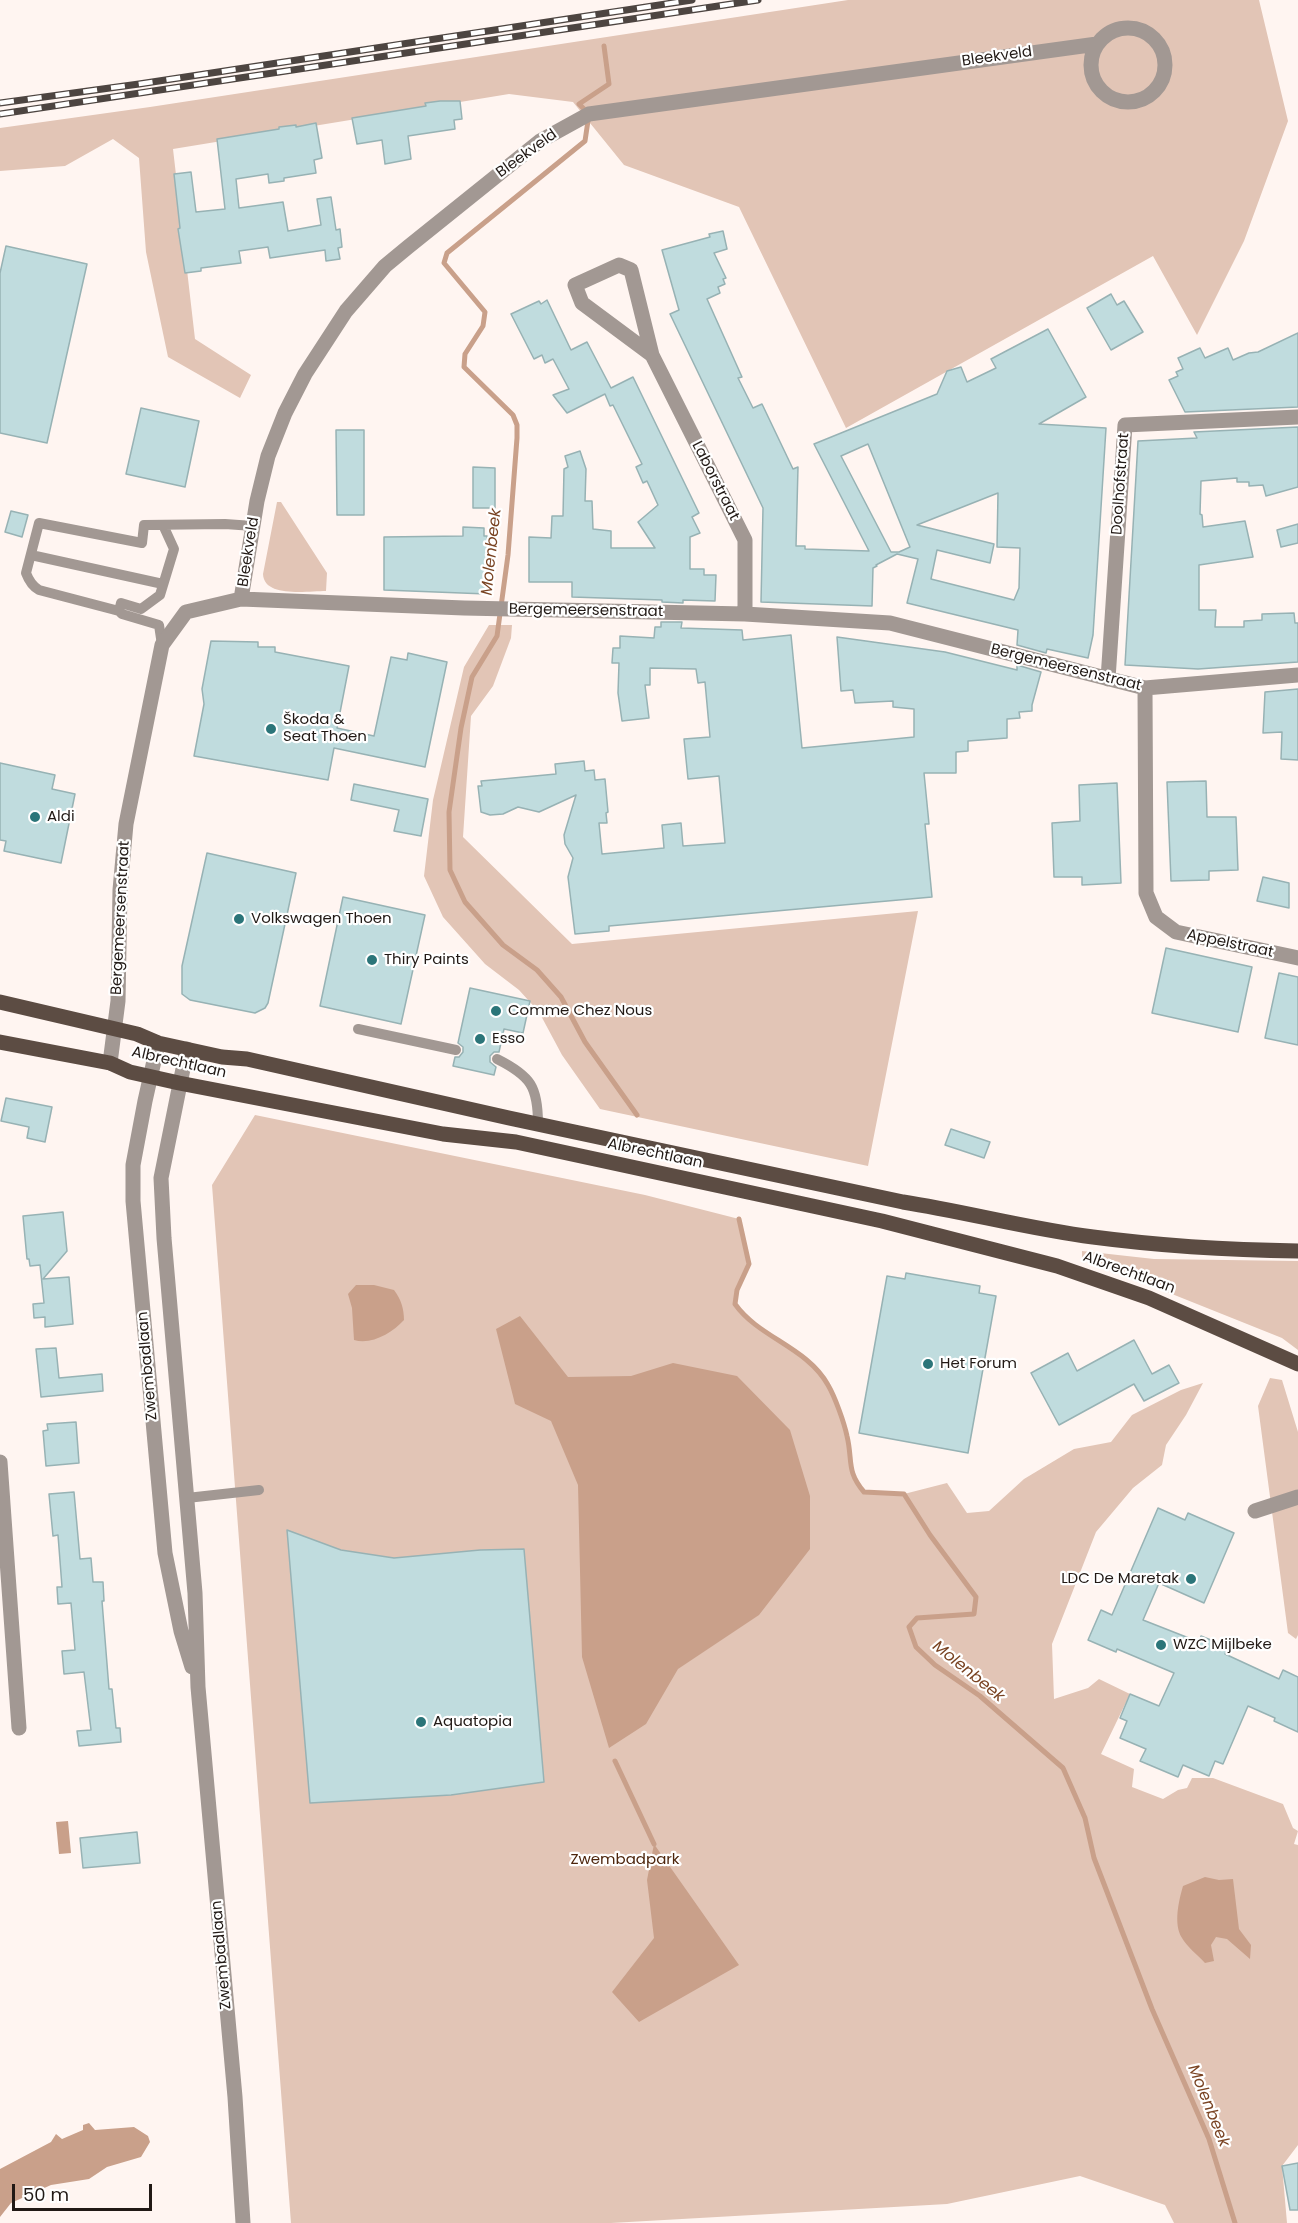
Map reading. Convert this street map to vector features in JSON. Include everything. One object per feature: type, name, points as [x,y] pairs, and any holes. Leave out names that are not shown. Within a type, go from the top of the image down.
[{"type":"main road","name":"Albrechtlaan","points":[[0,1002],[137,1034],[158,1043],[222,1057],[247,1059],[903,1202],[1090,1237],[1217,1249],[1297,1251]]},
{"type":"main road","name":"Albrechtlaan","points":[[0,1042],[110,1062],[130,1072],[179,1083],[443,1134],[516,1142],[882,1221],[1057,1266],[1149,1298],[1293,1362]]},
{"type":"street","name":"Bleekveld","points":[[241,599],[268,456],[285,413],[305,374],[346,311],[386,266],[540,141],[589,114],[1097,44],[1106,34],[1134,28],[1145,31],[1155,39],[1164,56],[1164,75],[1158,86],[1149,95],[1125,102],[1102,91],[1091,68],[1092,55],[1097,44]]},
{"type":"street","name":"Laborstraat","points":[[652,355],[582,303],[575,285],[619,265],[631,270],[652,355],[744,540],[745,614]]},
{"type":"street","name":"Doolhofstraat","points":[[1108,679],[1125,425],[1298,417]]},
{"type":"street","name":"Bergemeersenstraat","points":[[110,1062],[117,1001],[120,890],[126,824],[162,645],[186,612],[241,599],[486,609],[745,614],[890,623],[1145,688],[1298,675]]},
{"type":"street","name":"Appelstraat","points":[[1145,688],[1146,893],[1156,917],[1176,932],[1298,958]]},
{"type":"street","name":"Zwembadlaan","points":[[158,1043],[133,1165],[133,1201],[165,1553],[181,1631],[198,1687]]},
{"type":"street","name":"Zwembadlaan","points":[[187,1049],[161,1178],[164,1238],[195,1593],[198,1687],[235,2097],[243,2223]]},
{"type":"street","points":[[137,1242],[164,1238]]},
{"type":"street","points":[[148,1376],[158,1388],[169,1500],[187,1498]]},
{"type":"street","points":[[0,1462],[19,1728]]},
{"type":"street","points":[[1255,1511],[1298,1497]]},
{"type":"lane","points":[[162,645],[159,625],[34,587],[26,573],[39,523],[142,543],[144,525],[253,526]]},
{"type":"lane","points":[[119,611],[121,603],[141,609],[160,595],[174,549],[163,525]]},
{"type":"lane","points":[[31,555],[163,584]]},
{"type":"lane","points":[[358,1029],[456,1050]]},
{"type":"lane","points":[[497,1059],[514,1067],[527,1077],[535,1090],[538,1124]]},
{"type":"lane","points":[[187,1498],[259,1490]]},
{"type":"green space","points":[[848,0],[1259,0],[1288,121],[1244,241],[1197,335],[1153,256],[846,428],[739,207],[624,165],[573,102],[509,94],[173,149],[195,339],[251,375],[240,398],[168,357],[146,252],[139,158],[113,139],[65,166],[0,171],[0,128]]},
{"type":"green space","points":[[277,502],[281,502],[327,573],[326,591],[288,592],[271,587],[265,582],[263,574]]},
{"type":"green space","points":[[489,625],[512,625],[511,638],[493,686],[471,716],[463,837],[572,944],[918,911],[868,1166],[600,1109],[562,1055],[539,1012],[519,990],[485,964],[443,917],[424,876],[433,800],[464,667]]},
{"type":"green space","name":"Zwembadpark","points":[[255,1115],[645,1195],[739,1219],[749,1264],[737,1290],[735,1304],[757,1326],[808,1361],[828,1385],[846,1430],[852,1472],[864,1492],[904,1494],[947,1483],[967,1513],[989,1511],[1024,1479],[1074,1449],[1111,1442],[1132,1415],[1181,1390],[1203,1383],[1186,1415],[1166,1445],[1162,1465],[1133,1488],[1096,1532],[1052,1644],[1054,1699],[1088,1688],[1099,1679],[1130,1694],[1101,1754],[1134,1769],[1132,1787],[1163,1799],[1178,1790],[1187,1788],[1192,1778],[1213,1778],[1283,1804],[1293,1828],[1298,1831],[1294,1844],[1298,1845],[1298,2145],[1282,2166],[1287,2223],[1174,2223],[1165,2205],[1080,2176],[947,2204],[611,2223],[291,2223],[212,1185]]},
{"type":"green space","points":[[1082,1251],[1154,1259],[1298,1261],[1298,1350],[1282,1338],[1082,1258]]},
{"type":"green space","points":[[1270,1378],[1282,1380],[1298,1432],[1298,1635],[1296,1639],[1288,1633],[1258,1406]]},
{"type":"shaded area","points":[[356,1285],[374,1285],[394,1290],[402,1304],[404,1320],[381,1337],[368,1341],[354,1340],[352,1308],[348,1294]]},
{"type":"shaded area","points":[[520,1316],[568,1377],[631,1376],[673,1363],[737,1376],[790,1430],[810,1496],[810,1549],[759,1615],[678,1669],[646,1724],[609,1748],[582,1657],[578,1485],[551,1421],[515,1404],[496,1329]]},
{"type":"shaded area","points":[[68,1821],[71,1853],[59,1854],[56,1822]]},
{"type":"shaded area","points":[[654,1844],[739,1965],[639,2022],[612,1992],[654,1938],[647,1880]]},
{"type":"shaded area","points":[[1205,1877],[1219,1880],[1233,1879],[1239,1929],[1251,1945],[1250,1959],[1227,1939],[1216,1937],[1211,1945],[1214,1961],[1205,1963],[1182,1938],[1177,1919],[1183,1886]]},
{"type":"shaded area","points":[[89,2123],[95,2130],[134,2127],[148,2136],[150,2142],[141,2157],[107,2167],[89,2179],[51,2185],[11,2203],[0,2217],[0,2169],[51,2142],[56,2134],[62,2139],[83,2130],[83,2125]]},
{"type":"building","points":[[460,101],[462,119],[454,120],[455,129],[408,136],[411,159],[385,164],[382,140],[357,144],[352,118],[426,106],[425,103]]},
{"type":"building","points":[[316,123],[322,158],[314,160],[316,173],[269,183],[268,174],[236,179],[239,208],[283,202],[288,231],[321,225],[317,199],[331,197],[336,230],[340,229],[342,247],[338,248],[340,259],[326,261],[325,250],[270,258],[268,247],[239,251],[241,263],[201,268],[201,271],[185,273],[178,229],[180,228],[174,174],[191,172],[196,212],[225,209],[217,139],[279,129],[279,127],[296,125],[296,127]]},
{"type":"building","points":[[723,231],[727,249],[714,253],[726,278],[723,279],[725,284],[718,287],[720,293],[707,299],[742,377],[738,378],[753,408],[762,404],[793,469],[798,467],[796,546],[805,546],[805,549],[869,551],[814,444],[937,394],[947,371],[961,367],[967,382],[996,368],[991,359],[1048,329],[1086,397],[1039,424],[1106,428],[1093,635],[1088,658],[1047,649],[1046,653],[1017,645],[1018,630],[907,603],[918,559],[897,554],[873,568],[872,606],[761,602],[763,508],[670,314],[679,310],[662,250],[710,237],[709,234]],"holes":[[[868,444],[910,547],[899,552],[891,552],[841,456]],[[998,493],[997,547],[1020,548],[1019,588],[1014,600],[931,579],[937,550],[990,563],[994,544],[917,525]]]},
{"type":"building","points":[[6,246],[87,264],[47,443],[0,433],[0,273]]},
{"type":"building","points":[[1111,294],[1117,305],[1124,301],[1143,332],[1111,350],[1087,308]]},
{"type":"building","points":[[547,300],[571,350],[587,342],[611,388],[633,377],[699,513],[692,517],[700,533],[690,537],[690,569],[704,569],[704,575],[716,575],[715,601],[683,600],[683,603],[662,602],[662,600],[572,597],[572,582],[529,582],[529,537],[551,538],[552,516],[563,516],[564,469],[568,467],[565,456],[580,451],[586,469],[585,501],[592,501],[593,529],[611,531],[611,548],[655,548],[638,522],[658,505],[647,481],[643,483],[636,467],[642,464],[613,405],[610,406],[605,394],[567,413],[553,395],[569,389],[553,359],[545,363],[542,355],[534,359],[511,314],[539,301],[541,304]]},
{"type":"building","points":[[1298,333],[1298,407],[1185,412],[1169,380],[1178,376],[1176,372],[1183,369],[1178,358],[1200,348],[1205,358],[1228,348],[1233,360],[1258,352]]},
{"type":"building","points":[[141,408],[199,421],[185,487],[126,474]]},
{"type":"building","points":[[1298,427],[1298,487],[1266,496],[1263,485],[1249,486],[1249,482],[1237,482],[1237,478],[1201,481],[1200,514],[1203,527],[1245,521],[1253,557],[1199,565],[1199,610],[1216,610],[1215,627],[1244,627],[1244,621],[1262,620],[1262,614],[1294,613],[1295,623],[1298,623],[1298,662],[1198,669],[1125,665],[1138,441],[1197,438],[1194,432]]},
{"type":"building","points":[[336,430],[364,430],[364,515],[337,515]]},
{"type":"building","points":[[473,467],[495,468],[495,508],[473,508]]},
{"type":"building","points":[[11,511],[28,515],[22,537],[5,532]]},
{"type":"building","points":[[1298,524],[1298,543],[1281,547],[1277,530]]},
{"type":"building","points":[[463,527],[484,528],[484,536],[487,536],[487,594],[384,590],[384,537],[463,536]]},
{"type":"building","points":[[661,622],[682,622],[681,628],[742,630],[743,640],[791,635],[802,748],[914,737],[914,709],[893,707],[893,701],[855,703],[853,690],[841,691],[837,637],[945,652],[1017,670],[1017,665],[1041,672],[1032,711],[1019,712],[1020,718],[1007,719],[1007,738],[968,741],[968,751],[956,752],[956,773],[924,773],[929,824],[925,824],[932,897],[609,926],[609,931],[575,934],[568,877],[573,858],[565,844],[564,835],[576,795],[539,812],[518,807],[503,814],[490,815],[481,812],[478,786],[482,786],[481,781],[556,774],[555,764],[584,761],[585,771],[594,770],[595,780],[605,779],[608,812],[606,813],[607,823],[599,823],[602,854],[664,848],[662,825],[681,823],[683,846],[725,843],[719,776],[688,779],[684,739],[710,737],[705,682],[698,683],[696,669],[650,668],[650,685],[645,685],[649,718],[622,721],[618,693],[619,663],[612,663],[613,648],[620,648],[620,636],[654,638],[655,627],[661,627]]},
{"type":"building","name":"Škoda & Seat Thoen","points":[[211,641],[258,642],[258,647],[275,647],[275,652],[349,666],[337,728],[374,736],[391,657],[407,660],[408,653],[447,662],[425,767],[334,748],[328,780],[194,756],[204,704],[202,689]]},
{"type":"building","points":[[1298,689],[1298,760],[1281,759],[1282,732],[1263,733],[1265,692]]},
{"type":"building","name":"Aldi","points":[[0,763],[55,775],[52,789],[75,794],[61,863],[4,851],[6,841],[0,840]]},
{"type":"building","points":[[1206,781],[1207,817],[1236,817],[1238,870],[1209,871],[1209,880],[1171,881],[1167,782]]},
{"type":"building","points":[[1117,783],[1121,883],[1082,885],[1082,877],[1054,877],[1052,823],[1080,821],[1079,785]]},
{"type":"building","points":[[354,784],[428,799],[421,836],[394,831],[399,810],[351,800]]},
{"type":"building","name":"Volkswagen Thoen","points":[[207,853],[296,873],[268,1003],[265,1008],[255,1013],[190,1000],[182,994],[182,966]]},
{"type":"building","points":[[1263,877],[1289,883],[1289,908],[1257,901]]},
{"type":"building","name":"Thiry Paints","points":[[343,897],[425,915],[401,1024],[320,1006]]},
{"type":"building","points":[[1166,948],[1252,967],[1238,1032],[1152,1013]]},
{"type":"building","points":[[1279,973],[1298,977],[1298,1045],[1265,1038]]},
{"type":"building","points":[[470,988],[530,1001],[523,1033],[504,1029],[499,1052],[494,1052],[490,1056],[490,1062],[496,1067],[494,1075],[453,1066],[455,1057],[459,1057],[463,1052],[463,1047],[458,1043]]},
{"type":"building","points":[[6,1098],[52,1107],[45,1142],[27,1138],[29,1127],[1,1121]]},
{"type":"building","points":[[951,1129],[990,1142],[984,1158],[945,1145]]},
{"type":"building","points":[[63,1212],[67,1251],[43,1279],[69,1277],[73,1324],[45,1327],[45,1317],[34,1318],[33,1304],[44,1303],[40,1265],[30,1266],[29,1259],[27,1259],[23,1216]]},
{"type":"building","name":"Het Forum","points":[[906,1273],[980,1286],[979,1293],[996,1296],[968,1453],[859,1433],[887,1276],[905,1279]]},
{"type":"building","points":[[1134,1340],[1152,1374],[1169,1365],[1179,1383],[1144,1401],[1134,1384],[1059,1425],[1031,1373],[1068,1353],[1077,1371]]},
{"type":"building","points":[[56,1348],[59,1378],[102,1374],[103,1391],[41,1397],[36,1349]]},
{"type":"building","points":[[76,1422],[79,1463],[46,1466],[43,1431],[48,1430],[47,1424]]},
{"type":"building","points":[[74,1492],[80,1559],[91,1558],[93,1582],[103,1582],[104,1601],[102,1601],[109,1689],[112,1689],[116,1728],[120,1728],[121,1742],[79,1746],[77,1731],[91,1730],[84,1672],[64,1674],[62,1651],[75,1650],[71,1603],[58,1604],[57,1587],[62,1587],[58,1535],[53,1536],[49,1494]]},
{"type":"building","name":"WZC Mijlbeke","points":[[1158,1508],[1185,1520],[1188,1513],[1234,1533],[1204,1603],[1159,1583],[1143,1620],[1199,1642],[1201,1636],[1228,1647],[1225,1654],[1279,1679],[1283,1670],[1298,1677],[1298,1732],[1274,1721],[1275,1718],[1248,1706],[1223,1764],[1215,1761],[1209,1776],[1183,1765],[1178,1777],[1140,1761],[1146,1749],[1120,1738],[1127,1721],[1120,1718],[1130,1694],[1159,1706],[1174,1673],[1117,1649],[1116,1652],[1088,1640],[1101,1610],[1112,1615]]},
{"type":"building","name":"Aquatopia","points":[[287,1530],[341,1550],[394,1558],[480,1550],[524,1549],[544,1782],[451,1795],[310,1803]]},
{"type":"building","points":[[137,1832],[140,1863],[83,1868],[80,1838]]},
{"type":"building","points":[[1298,2163],[1298,2210],[1290,2210],[1282,2166]]},
{"type":"waterway","name":"Molenbeek","points":[[604,46],[609,84],[579,104],[589,114],[585,141],[447,253],[444,263],[485,312],[483,326],[465,354],[464,367],[513,415],[517,425],[508,555],[497,636],[472,677],[461,728],[449,812],[450,870],[465,902],[503,945],[537,970],[561,997],[585,1042],[637,1115]]},
{"type":"waterway","name":"Molenbeek","points":[[739,1219],[749,1264],[737,1290],[735,1304],[757,1326],[796,1352],[819,1372],[831,1390],[842,1417],[852,1472],[858,1485],[864,1492],[904,1494],[930,1535],[976,1597],[974,1614],[917,1618],[909,1627],[916,1647],[935,1665],[980,1696],[1063,1768],[1085,1818],[1094,1858],[1152,2009],[1209,2139],[1235,2223]]},
{"type":"waterway","points":[[615,1761],[654,1844]]},
{"type":"railway","points":[[0,103],[692,0]]},
{"type":"railway","points":[[0,114],[758,0]]},
{"type":"place","name":"Škoda & Seat Thoen","points":[[271,729]]},
{"type":"place","name":"Aldi","points":[[35,817]]},
{"type":"place","name":"Volkswagen Thoen","points":[[239,919]]},
{"type":"place","name":"Thiry Paints","points":[[372,960]]},
{"type":"place","name":"Comme Chez Nous","points":[[496,1011]]},
{"type":"place","name":"Esso","points":[[480,1039]]},
{"type":"place","name":"Het Forum","points":[[928,1364]]},
{"type":"place","name":"LDC De Maretak","points":[[1191,1579]]},
{"type":"place","name":"WZC Mijlbeke","points":[[1161,1645]]},
{"type":"place","name":"Aquatopia","points":[[421,1722]]}]
